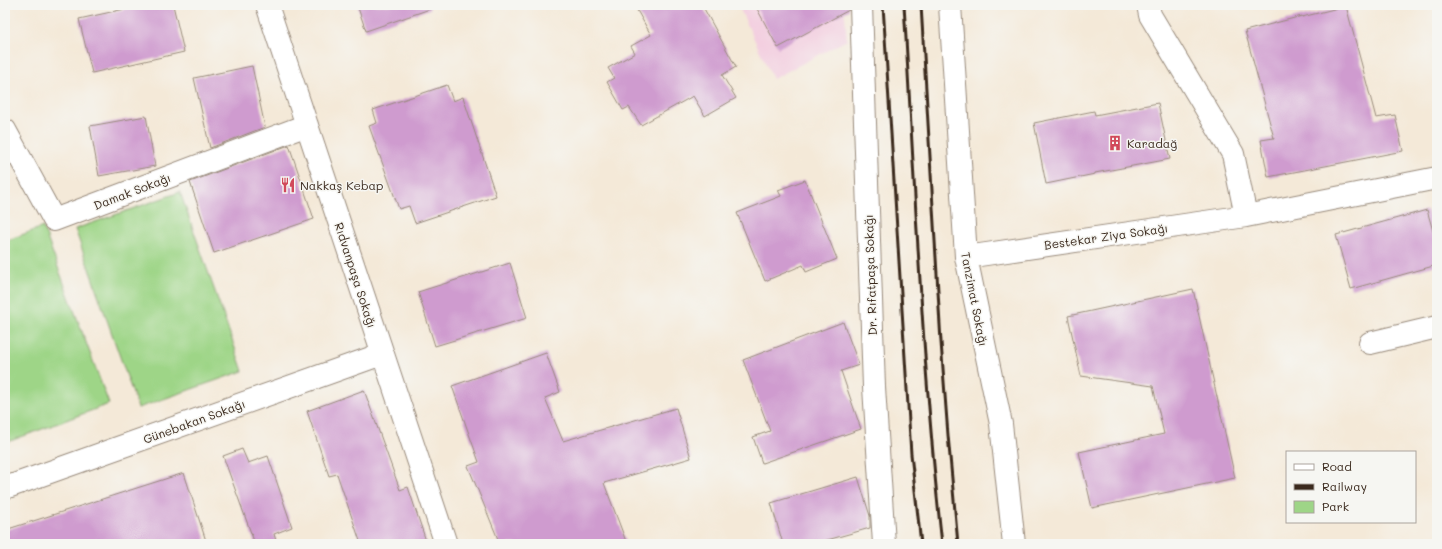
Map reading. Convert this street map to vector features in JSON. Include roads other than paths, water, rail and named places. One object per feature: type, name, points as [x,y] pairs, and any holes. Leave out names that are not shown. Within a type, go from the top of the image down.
[{"type":"street","name":"Rıdvanpaşa Sokağı","points":[[267,5],[446,544]]},
{"type":"street","name":"Dr. Rıfatpaşa Sokağı","points":[[861,5],[874,388],[884,544]]},
{"type":"street","name":"Tanzimat Sokağı","points":[[950,5],[966,257],[1001,424],[1014,544]]},
{"type":"street","points":[[1148,5],[1150,15],[1233,154],[1246,216]]},
{"type":"street","name":"Damak Sokağı","points":[[5,130],[54,220],[307,125]]},
{"type":"street","name":"Bestekar Ziya Sokağı","points":[[966,257],[1246,216],[1437,178]]},
{"type":"street","points":[[1370,343],[1437,327]]},
{"type":"street","name":"Günebakan Sokağı","points":[[5,488],[382,354]]},
{"type":"railway","points":[[883,5],[911,454],[921,544]]},
{"type":"railway","points":[[904,5],[924,342],[942,544]]},
{"type":"railway","points":[[921,5],[941,342],[958,544]]},
{"type":"place","name":"Karadağ","points":[[1115,143]]},
{"type":"place","name":"Nakkaş Kebap","points":[[288,185]]}]
